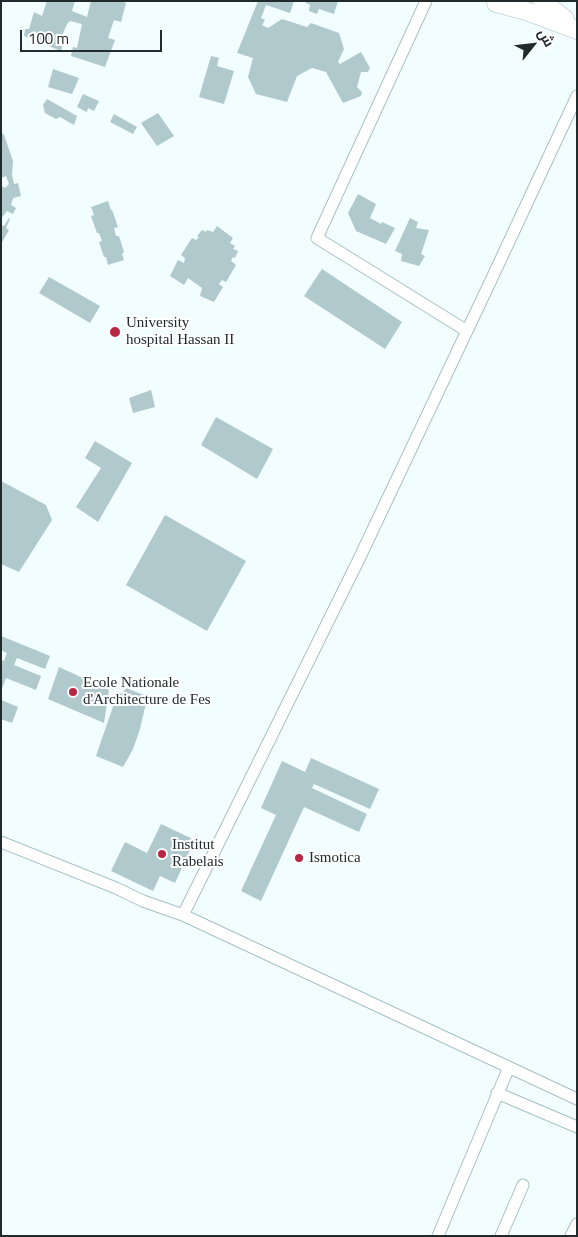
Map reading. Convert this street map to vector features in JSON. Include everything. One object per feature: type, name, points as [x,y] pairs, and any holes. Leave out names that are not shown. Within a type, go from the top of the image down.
[{"type":"main road","points":[[542,1],[577,29]]},
{"type":"main road","points":[[496,2],[577,29]]},
{"type":"street","points":[[435,1],[424,5],[317,238],[467,331]]},
{"type":"street","points":[[183,915],[359,559],[577,96]]},
{"type":"street","points":[[1,842],[116,888],[143,901],[183,915],[577,1099]]},
{"type":"street","points":[[438,1236],[508,1067]]},
{"type":"street","points":[[497,1093],[577,1127]]},
{"type":"street","points":[[501,1236],[523,1184]]},
{"type":"street","points":[[571,1236],[577,1224]]},
{"type":"building","points":[[47,1],[75,1],[72,11],[87,17],[91,1],[121,1],[126,3],[121,22],[114,20],[108,38],[115,40],[105,67],[71,56],[73,47],[77,48],[82,24],[70,21],[67,24],[60,41],[63,43],[61,51],[24,36],[25,29],[29,29],[34,12],[42,16]]},
{"type":"building","points":[[258,1],[294,1],[290,13],[266,5],[261,18],[265,20],[262,25],[268,28],[282,19],[307,27],[311,23],[339,33],[344,49],[338,62],[340,64],[361,52],[370,68],[368,72],[361,72],[357,87],[362,92],[361,96],[343,103],[326,72],[312,68],[297,76],[287,102],[256,94],[248,77],[253,58],[237,53]]},
{"type":"building","points":[[303,1],[338,1],[334,14],[319,9],[317,14],[309,11],[310,5]]},
{"type":"building","points":[[211,56],[219,58],[217,66],[234,71],[224,104],[199,97]]},
{"type":"building","points":[[53,69],[79,78],[72,94],[48,87]]},
{"type":"building","points":[[83,94],[99,101],[94,111],[88,108],[87,112],[77,107]]},
{"type":"building","points":[[47,99],[77,116],[74,125],[60,117],[56,119],[45,113],[43,105]]},
{"type":"building","points":[[158,113],[174,136],[157,146],[141,123]]},
{"type":"building","points":[[114,114],[137,127],[133,134],[110,122]]},
{"type":"building","points":[[1,132],[4,135],[13,161],[12,175],[14,184],[18,183],[21,196],[13,198],[11,205],[16,208],[13,214],[7,211],[1,219],[1,186],[5,188],[9,184],[6,176],[1,178]]},
{"type":"building","points":[[358,194],[376,204],[370,218],[395,228],[386,244],[356,231],[348,213]]},
{"type":"building","points":[[108,201],[118,227],[114,228],[116,236],[119,236],[124,252],[122,254],[124,260],[108,265],[99,242],[102,241],[91,216],[94,215],[91,207]]},
{"type":"building","points":[[9,218],[6,228],[9,230],[1,244],[1,225],[4,226]]},
{"type":"building","points":[[410,218],[418,222],[416,228],[429,230],[421,254],[425,256],[419,266],[401,261],[402,254],[395,251]]},
{"type":"building","points":[[217,226],[233,238],[230,243],[235,246],[233,249],[238,251],[235,258],[233,257],[231,261],[236,265],[226,282],[222,280],[219,284],[223,287],[214,302],[200,296],[202,288],[188,278],[184,285],[170,276],[178,260],[184,263],[185,258],[181,255],[192,238],[196,240],[202,230],[213,232]]},
{"type":"building","points":[[322,269],[402,322],[385,349],[304,296]]},
{"type":"building","points":[[49,277],[100,306],[90,323],[39,293]]},
{"type":"building","points":[[151,390],[155,407],[133,413],[129,398]]},
{"type":"building","points":[[216,417],[273,449],[257,479],[201,445]]},
{"type":"building","points":[[95,441],[132,463],[98,522],[76,507],[101,468],[85,458]]},
{"type":"building","points":[[1,481],[46,505],[52,520],[19,572],[1,564]]},
{"type":"building","points":[[165,515],[246,561],[207,631],[126,585]]},
{"type":"building","points":[[1,636],[50,656],[45,669],[17,658],[14,665],[41,676],[36,690],[6,678],[1,691],[1,660],[4,661],[7,653],[1,650]]},
{"type":"building","points":[[59,667],[109,690],[104,723],[48,699]]},
{"type":"building","points":[[126,688],[144,695],[142,701],[146,703],[133,749],[123,767],[96,756],[118,692],[122,694]]},
{"type":"building","points":[[1,700],[18,707],[12,723],[1,719]]},
{"type":"building","points":[[311,758],[379,789],[370,809],[314,784],[312,788],[367,814],[359,832],[304,807],[261,901],[241,891],[276,815],[261,808],[282,761],[305,772]]},
{"type":"building","points":[[161,824],[195,840],[175,883],[160,876],[153,891],[111,871],[125,842],[147,853]]},
{"type":"place","name":"University hospital Hassan II","points":[[115,332]]},
{"type":"place","name":"Ecole Nationale d'Architecture de Fes","points":[[73,692]]},
{"type":"place","name":"Institut Rabelais","points":[[162,854]]},
{"type":"place","name":"Ismotica","points":[[299,858]]}]
